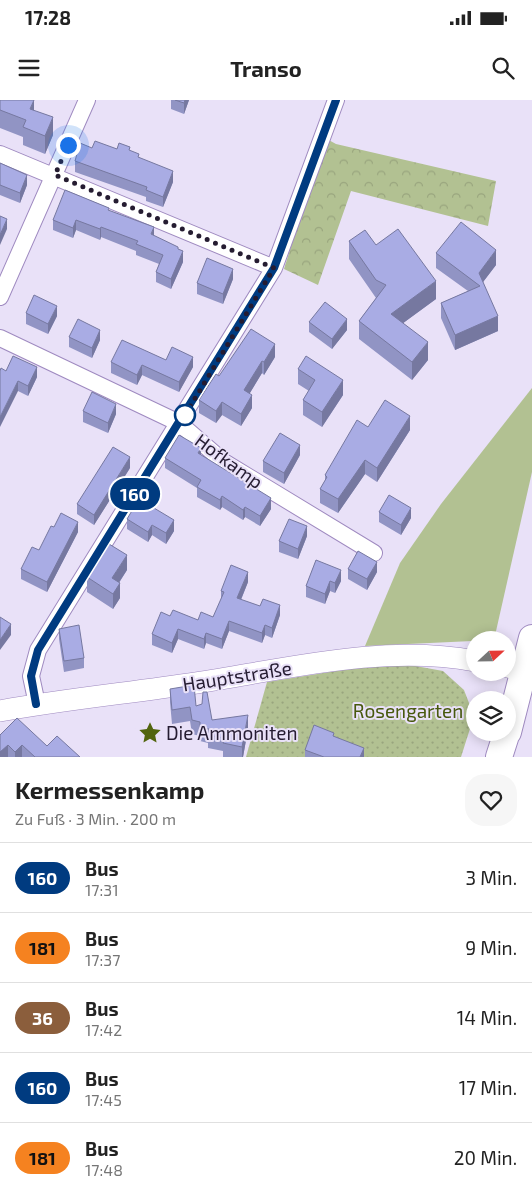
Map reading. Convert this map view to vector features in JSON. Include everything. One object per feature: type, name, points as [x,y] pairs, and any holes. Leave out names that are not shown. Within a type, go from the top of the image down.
[{"type":"main road","points":[[516,669],[532,638]]},
{"type":"main road","points":[[499,757],[504,741]]},
{"type":"street","points":[[0,297],[87,100]]},
{"type":"street","points":[[36,704],[31,676],[38,650],[274,268],[336,100]]},
{"type":"street","points":[[0,154],[55,175],[274,268]]},
{"type":"street","name":"Hofkamp","points":[[0,338],[179,423],[224,462],[374,553]]},
{"type":"street","name":"Hauptstraße","points":[[0,711],[36,704],[164,688],[351,659],[432,655],[466,660]]},
{"type":"green space","points":[[325,138],[336,144],[496,181],[488,226],[351,191],[318,285],[284,269]]},
{"type":"green space","points":[[532,388],[532,472],[496,631],[466,631],[466,641],[365,646],[400,563],[441,504]]},
{"type":"green space","name":"Rosengarten","points":[[410,665],[443,671],[464,690],[466,695],[466,741],[461,757],[246,757],[267,682],[355,668]]},
{"type":"building","points":[[0,100],[34,100],[30,109],[53,117],[45,136],[23,127],[26,120],[0,110]]},
{"type":"building","points":[[95,141],[117,149],[119,143],[130,147],[129,150],[139,154],[138,157],[173,171],[163,197],[146,190],[147,187],[75,161],[80,143],[92,148]]},
{"type":"building","points":[[0,163],[27,175],[20,193],[0,185]]},
{"type":"building","points":[[65,190],[109,208],[108,210],[154,227],[151,234],[183,251],[171,279],[156,272],[163,255],[136,244],[138,241],[76,220],[73,228],[53,220]]},
{"type":"building","points":[[0,216],[7,219],[0,235]]},
{"type":"building","points":[[461,222],[496,250],[479,273],[498,316],[455,335],[441,303],[480,286],[436,253]]},
{"type":"building","points":[[398,229],[436,281],[391,314],[428,342],[412,362],[359,321],[386,285],[376,280],[349,241],[365,230],[376,245]]},
{"type":"building","points":[[207,258],[233,269],[223,294],[197,283]]},
{"type":"building","points":[[34,295],[57,306],[48,324],[26,313]]},
{"type":"building","points":[[325,302],[347,319],[332,339],[309,322]]},
{"type":"building","points":[[78,319],[100,330],[92,348],[69,337]]},
{"type":"building","points":[[251,329],[275,344],[244,390],[252,395],[241,414],[222,402],[216,411],[199,400],[216,374],[219,376]]},
{"type":"building","points":[[122,340],[166,360],[172,347],[193,357],[179,382],[142,365],[137,375],[111,362]]},
{"type":"building","points":[[13,356],[37,367],[28,386],[18,381],[0,417],[0,371],[1,368],[6,371]]},
{"type":"building","points":[[306,356],[343,380],[322,412],[303,400],[315,380],[298,369]]},
{"type":"building","points":[[92,392],[116,404],[108,423],[83,411]]},
{"type":"building","points":[[385,400],[410,416],[377,468],[365,460],[338,499],[320,489],[327,477],[325,475],[357,420],[368,427]]},
{"type":"building","points":[[280,433],[300,445],[284,473],[263,461]]},
{"type":"building","points":[[179,435],[201,448],[198,453],[271,498],[260,516],[245,507],[243,510],[222,496],[220,500],[197,487],[201,480],[165,458]]},
{"type":"building","points":[[113,447],[130,457],[94,515],[77,504]]},
{"type":"building","points":[[389,495],[411,508],[401,525],[379,512]]},
{"type":"building","points":[[139,499],[174,520],[166,533],[152,525],[148,532],[127,519]]},
{"type":"building","points":[[61,513],[78,522],[47,582],[21,569],[32,547],[39,550],[51,526],[54,527]]},
{"type":"building","points":[[289,519],[307,526],[298,549],[279,541]]},
{"type":"building","points":[[109,544],[127,555],[112,578],[120,583],[113,594],[87,577]]},
{"type":"building","points":[[358,551],[377,562],[367,579],[348,569]]},
{"type":"building","points":[[316,560],[341,570],[335,583],[330,581],[325,594],[306,586]]},
{"type":"building","points":[[231,565],[248,572],[237,598],[260,606],[263,599],[280,605],[272,628],[265,625],[262,633],[229,621],[222,639],[206,633],[204,639],[178,629],[172,643],[152,634],[161,612],[170,616],[173,610],[198,620],[201,612],[213,617],[224,592],[221,591]]},
{"type":"building","points":[[0,617],[11,624],[0,640]]},
{"type":"building","points":[[79,625],[84,658],[64,661],[59,629]]},
{"type":"building","points":[[194,685],[196,706],[202,704],[203,692],[207,692],[212,720],[248,715],[242,747],[223,743],[225,738],[208,735],[209,729],[200,728],[200,722],[192,720],[190,707],[172,710],[170,689]]},
{"type":"building","points":[[17,718],[47,746],[57,736],[80,757],[35,757],[22,745],[15,752],[8,745],[0,752],[0,735]]},
{"type":"building","points":[[314,725],[334,733],[333,736],[364,748],[360,757],[324,757],[305,750]]},
{"type":"bus line","name":"160","points":[[36,704],[31,676],[38,650],[185,415],[274,268],[336,100]]},
{"type":"place","name":"Die Ammoniten","points":[[150,733]]},
{"type":"route","points":[[68,145],[55,175],[274,268],[185,415]]}]
